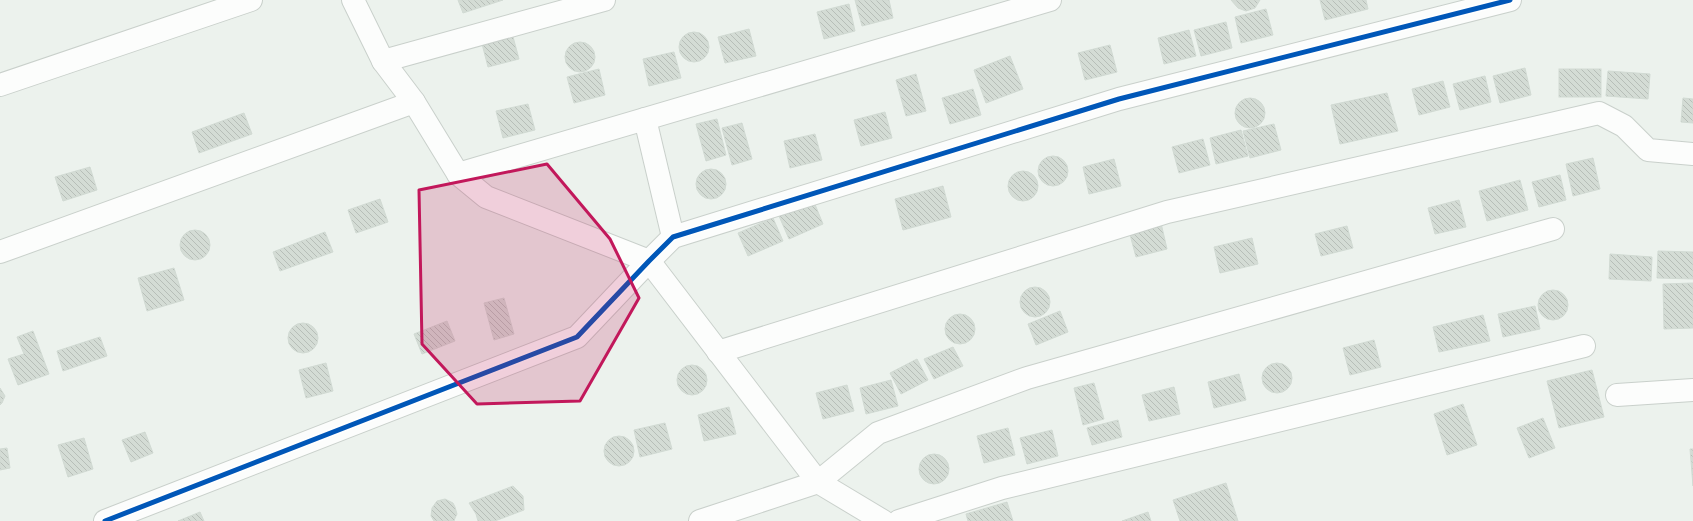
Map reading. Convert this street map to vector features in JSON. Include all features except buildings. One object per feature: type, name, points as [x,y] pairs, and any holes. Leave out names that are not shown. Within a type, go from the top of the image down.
[{"type":"street","points":[[0,85],[251,0]]},
{"type":"street","points":[[353,0],[383,61],[414,102],[458,174],[486,197],[648,261],[818,482],[883,521]]},
{"type":"street","points":[[383,61],[604,0]]},
{"type":"street","points":[[458,174],[1050,0]]},
{"type":"street","points":[[104,521],[577,337],[648,261],[673,237],[1119,99],[1510,0]]},
{"type":"street","points":[[0,252],[414,102]]},
{"type":"street","points":[[718,352],[1167,212],[1599,113],[1624,126],[1648,150],[1693,154]]},
{"type":"street","points":[[645,119],[673,237]]},
{"type":"street","points":[[700,521],[818,482],[878,433],[1027,378],[1553,229]]},
{"type":"street","points":[[899,521],[1002,488],[1584,346]]},
{"type":"street","points":[[1617,395],[1693,390]]},
{"type":"highlighted area","points":[[547,164],[610,239],[639,298],[580,401],[477,404],[422,344],[419,190]]},
{"type":"cycle path","points":[[105,521],[577,337],[673,237],[1119,99],[1510,0]]}]
